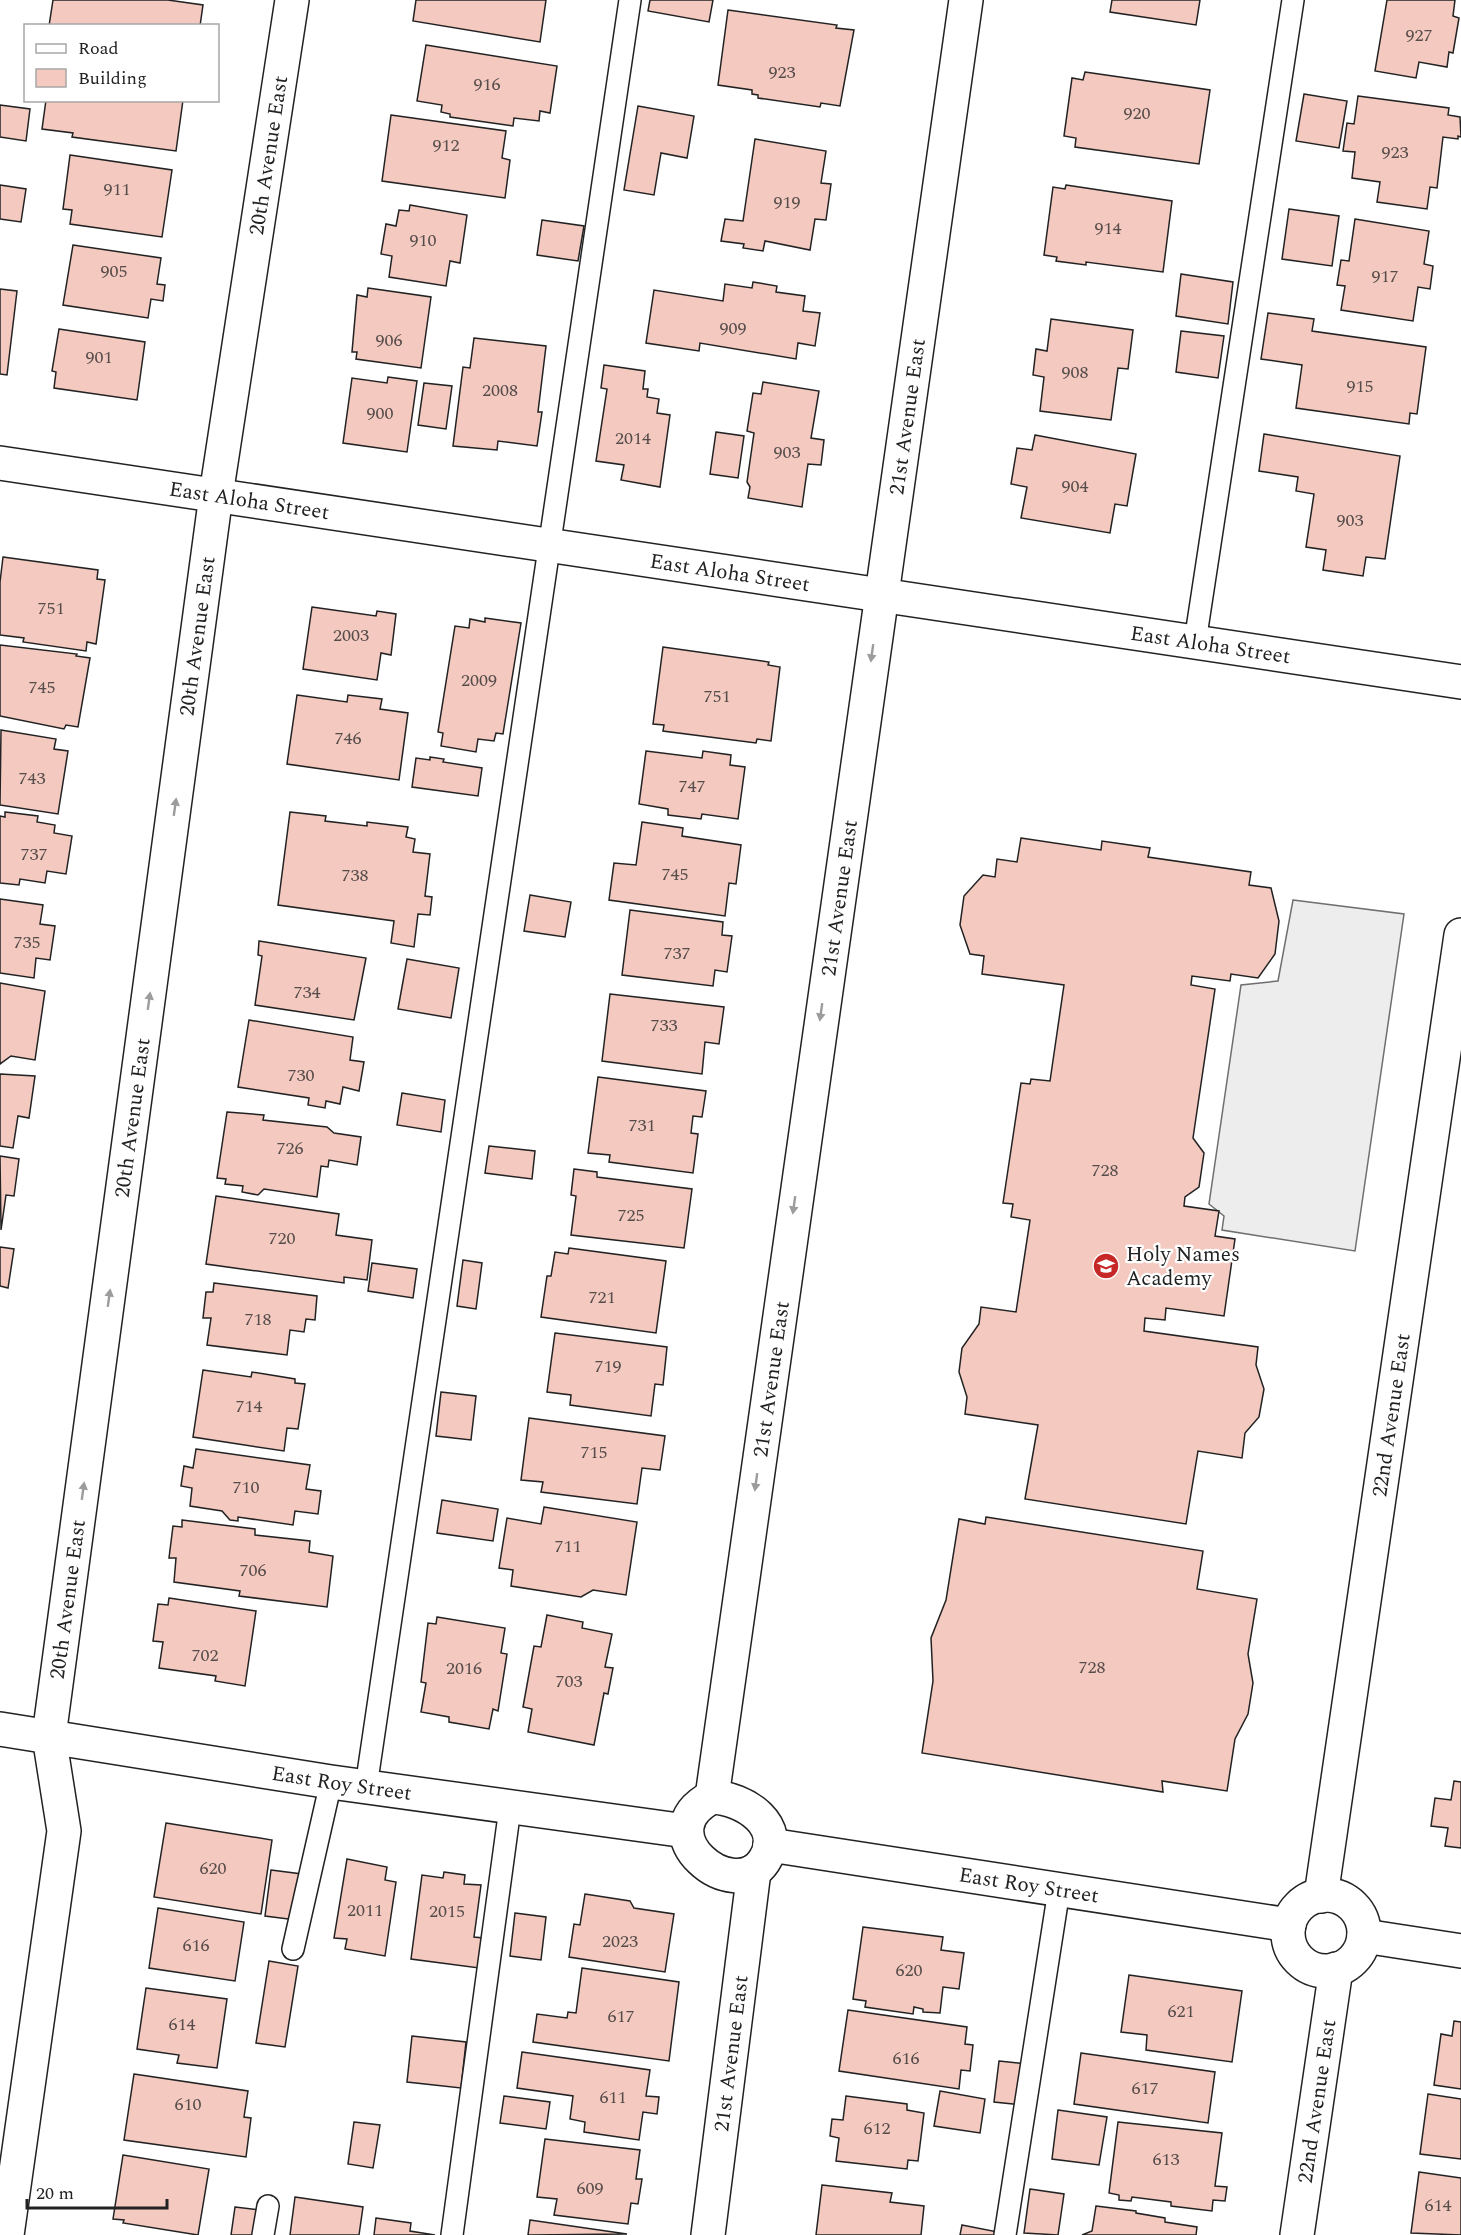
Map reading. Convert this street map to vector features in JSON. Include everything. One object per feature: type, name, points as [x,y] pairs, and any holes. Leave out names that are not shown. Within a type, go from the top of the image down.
[{"type":"street","name":"20th Avenue East","points":[[7,2235],[64,1832],[49,1736],[216,495],[292,0]]},
{"type":"street","name":"21st Avenue East","points":[[712,1797],[880,595],[966,0]]},
{"type":"street","name":"East Aloha Street","points":[[0,463],[1461,682]]},
{"type":"street","name":"22nd Avenue East","points":[[1321,1896],[1461,935]]},
{"type":"street","name":"East Roy Street","points":[[0,1729],[331,1782],[686,1831]]},
{"type":"street","points":[[712,1797],[727,1798],[754,1812],[764,1821],[771,1835],[762,1858],[743,1877],[711,1869],[690,1847],[686,1831],[689,1816],[698,1805],[712,1797]]},
{"type":"street","name":"21st Avenue East","points":[[708,2235],[762,1858]]},
{"type":"street","name":"East Roy Street","points":[[762,1858],[1059,1890],[1289,1925]]},
{"type":"street","points":[[1321,1896],[1338,1896],[1349,1902],[1358,1912],[1363,1923],[1364,1936],[1361,1949],[1353,1959],[1336,1969],[1320,1970],[1298,1959],[1290,1942],[1289,1925],[1293,1913],[1302,1904],[1321,1896]]},
{"type":"street","points":[[1364,1936],[1461,1951]]},
{"type":"street","name":"22nd Avenue East","points":[[1297,2235],[1336,1969]]},
{"type":"lane","points":[[366,1787],[630,0]]},
{"type":"lane","points":[[1195,642],[1293,0]]},
{"type":"lane","points":[[293,1949],[331,1782]]},
{"type":"lane","points":[[452,2235],[510,1808]]},
{"type":"lane","points":[[1005,2235],[1059,1890]]},
{"type":"lane","points":[[263,2235],[268,2206]]},
{"type":"shaded area","points":[[1293,900],[1404,914],[1355,1251],[1222,1230],[1224,1216],[1209,1204],[1241,985],[1278,981]]},
{"type":"building","points":[[53,0],[168,0],[203,5],[200,24],[49,24]]},
{"type":"building","points":[[416,0],[546,0],[540,42],[413,21]]},
{"type":"building","points":[[650,0],[713,0],[709,22],[648,11]]},
{"type":"building","points":[[1112,0],[1200,0],[1196,25],[1110,12]]},
{"type":"building","points":[[1387,0],[1455,0],[1453,16],[1459,18],[1453,53],[1449,52],[1447,67],[1419,62],[1416,78],[1375,71]]},
{"type":"building","points":[[728,10],[837,25],[836,28],[854,30],[840,106],[821,103],[820,107],[758,98],[758,95],[752,94],[752,90],[718,85]]},
{"type":"building","points":[[426,45],[557,66],[550,113],[540,111],[539,121],[514,118],[513,126],[450,117],[450,114],[441,112],[442,105],[417,101]]},
{"type":"building","points":[[1085,72],[1210,90],[1199,164],[1075,147],[1076,138],[1064,136],[1072,78],[1083,80]]},
{"type":"building","points":[[1304,94],[1347,101],[1339,148],[1296,141]]},
{"type":"building","points":[[1358,96],[1449,108],[1448,115],[1460,117],[1461,137],[1458,136],[1458,139],[1443,137],[1437,188],[1430,187],[1427,209],[1377,202],[1380,182],[1352,178],[1355,152],[1343,151],[1347,123],[1354,124]]},
{"type":"building","points":[[46,102],[183,102],[176,151],[72,137],[73,133],[42,129]]},
{"type":"building","points":[[0,105],[30,109],[26,141],[0,137]]},
{"type":"building","points":[[638,106],[694,116],[687,158],[661,153],[654,195],[624,190]]},
{"type":"building","points":[[391,115],[506,131],[502,158],[510,160],[505,198],[382,181]]},
{"type":"building","points":[[755,139],[826,151],[821,183],[831,184],[826,220],[815,219],[810,250],[765,241],[763,251],[743,248],[744,244],[721,241],[725,219],[743,221]]},
{"type":"building","points":[[70,155],[172,170],[162,237],[70,224],[72,210],[63,209]]},
{"type":"building","points":[[0,185],[26,189],[21,222],[0,219]]},
{"type":"building","points":[[1066,185],[1172,201],[1163,272],[1086,262],[1086,265],[1056,261],[1057,257],[1044,255],[1053,187],[1065,189]]},
{"type":"building","points":[[410,205],[467,215],[460,263],[450,261],[446,286],[389,277],[392,256],[381,254],[386,224],[396,226],[399,210],[409,211]]},
{"type":"building","points":[[1289,209],[1339,216],[1332,266],[1282,259]]},
{"type":"building","points":[[1355,219],[1429,231],[1424,264],[1433,266],[1430,289],[1418,287],[1413,321],[1341,310],[1345,286],[1337,285],[1341,260],[1349,261]]},
{"type":"building","points":[[542,220],[584,226],[578,261],[537,255]]},
{"type":"building","points":[[73,245],[161,258],[157,284],[165,285],[163,301],[151,299],[148,318],[63,305]]},
{"type":"building","points":[[1181,274],[1233,282],[1228,324],[1176,316]]},
{"type":"building","points":[[753,282],[777,286],[776,292],[805,296],[803,311],[820,313],[815,346],[798,343],[796,359],[700,343],[699,351],[646,343],[654,290],[723,301],[725,284],[752,288]]},
{"type":"building","points":[[368,288],[431,297],[421,368],[356,359],[357,352],[352,352],[357,295],[367,297]]},
{"type":"building","points":[[0,289],[17,291],[7,375],[0,374]]},
{"type":"building","points":[[1268,313],[1314,319],[1312,331],[1426,347],[1417,414],[1410,413],[1409,424],[1296,408],[1302,365],[1261,359]]},
{"type":"building","points":[[1051,319],[1133,330],[1128,369],[1118,368],[1111,420],[1040,411],[1044,377],[1033,375],[1036,349],[1047,351]]},
{"type":"building","points":[[59,329],[145,342],[137,400],[54,388],[56,372],[52,371]]},
{"type":"building","points":[[1181,331],[1224,336],[1218,378],[1176,372]]},
{"type":"building","points":[[474,338],[546,346],[538,412],[542,412],[537,446],[498,441],[497,450],[453,446],[463,367],[470,368]]},
{"type":"building","points":[[604,365],[645,371],[643,389],[648,389],[647,397],[659,399],[657,413],[670,415],[660,487],[621,480],[624,465],[596,461],[607,389],[601,388]]},
{"type":"building","points":[[388,377],[417,381],[407,452],[343,443],[352,378],[387,383]]},
{"type":"building","points":[[763,382],[819,391],[811,438],[824,440],[821,465],[808,464],[802,507],[748,498],[750,487],[747,482],[754,433],[747,431],[753,393],[761,394]]},
{"type":"building","points":[[424,383],[452,386],[446,429],[418,425]]},
{"type":"building","points":[[716,432],[744,436],[738,478],[710,474]]},
{"type":"building","points":[[1264,434],[1400,456],[1385,559],[1366,557],[1363,576],[1323,570],[1326,550],[1306,547],[1314,494],[1296,491],[1298,477],[1259,471]]},
{"type":"building","points":[[1035,435],[1136,454],[1127,506],[1115,504],[1110,533],[1021,518],[1027,487],[1011,484],[1017,448],[1032,450]]},
{"type":"building","points":[[3,557],[98,570],[97,579],[105,580],[96,644],[87,642],[86,651],[23,642],[24,638],[0,635],[0,582]]},
{"type":"building","points":[[312,607],[376,616],[377,611],[396,614],[391,655],[381,653],[377,680],[303,669]]},
{"type":"building","points":[[485,618],[521,623],[503,734],[496,733],[494,741],[478,739],[476,752],[441,746],[443,733],[438,732],[455,626],[469,628],[470,619],[485,622]]},
{"type":"building","points":[[0,645],[77,654],[76,656],[90,658],[78,727],[66,725],[64,729],[0,716]]},
{"type":"building","points":[[663,647],[769,662],[768,665],[780,667],[771,741],[757,739],[756,743],[663,731],[664,725],[653,724]]},
{"type":"building","points":[[297,695],[347,702],[348,695],[382,699],[380,709],[408,713],[399,780],[287,764]]},
{"type":"building","points":[[1,730],[56,739],[54,749],[68,751],[58,814],[0,805]]},
{"type":"building","points":[[646,751],[702,758],[703,751],[731,755],[730,765],[745,767],[738,819],[702,814],[701,819],[668,815],[668,809],[639,804]]},
{"type":"building","points":[[430,757],[444,759],[443,762],[482,768],[478,796],[412,787],[416,758],[430,760]]},
{"type":"building","points":[[5,812],[38,816],[37,822],[55,825],[54,833],[72,836],[66,874],[47,871],[45,883],[20,879],[19,885],[0,883],[0,816],[5,817]]},
{"type":"building","points":[[290,812],[326,816],[325,821],[367,826],[367,822],[408,827],[406,837],[415,839],[413,852],[430,854],[425,896],[432,897],[430,915],[418,914],[414,947],[391,943],[394,921],[278,905]]},
{"type":"building","points":[[642,822],[683,828],[682,836],[741,845],[736,884],[729,883],[725,916],[609,900],[614,863],[636,865]]},
{"type":"building","points":[[1021,838],[1101,850],[1102,841],[1150,848],[1148,857],[1251,872],[1249,885],[1271,888],[1279,921],[1275,954],[1258,978],[1231,974],[1230,981],[1192,976],[1191,985],[1215,989],[1193,1138],[1204,1153],[1199,1187],[1185,1197],[1184,1206],[1219,1211],[1215,1236],[1235,1239],[1224,1316],[1166,1308],[1165,1320],[1145,1318],[1144,1331],[1258,1347],[1256,1365],[1264,1389],[1259,1417],[1245,1433],[1242,1458],[1198,1451],[1186,1524],[1025,1499],[1038,1425],[965,1414],[967,1397],[959,1372],[962,1348],[979,1324],[981,1307],[1016,1312],[1030,1220],[1011,1217],[1013,1204],[1003,1203],[1021,1083],[1030,1084],[1031,1079],[1050,1081],[1064,985],[982,974],[984,956],[970,954],[960,925],[964,896],[983,875],[995,877],[997,859],[1017,862]]},
{"type":"building","points":[[530,895],[571,902],[565,937],[524,931]]},
{"type":"building","points":[[0,899],[43,905],[40,924],[55,926],[50,960],[36,958],[34,978],[0,973]]},
{"type":"building","points":[[630,910],[723,922],[722,935],[732,936],[727,972],[715,970],[713,986],[622,975]]},
{"type":"building","points":[[259,941],[366,958],[354,1020],[255,1005],[262,956],[258,955]]},
{"type":"building","points":[[407,959],[459,968],[451,1018],[398,1009]]},
{"type":"building","points":[[0,983],[45,991],[35,1060],[11,1056],[0,1064]]},
{"type":"building","points":[[610,994],[724,1007],[719,1044],[705,1042],[702,1074],[602,1061]]},
{"type":"building","points":[[249,1020],[353,1037],[350,1060],[364,1062],[359,1091],[343,1087],[340,1104],[326,1101],[325,1108],[308,1105],[309,1098],[238,1087]]},
{"type":"building","points":[[0,1074],[35,1076],[29,1118],[18,1116],[13,1148],[0,1146]]},
{"type":"building","points":[[598,1077],[706,1091],[702,1117],[693,1116],[691,1133],[698,1134],[693,1173],[609,1162],[610,1155],[588,1153]]},
{"type":"building","points":[[402,1093],[445,1100],[441,1132],[397,1125]]},
{"type":"building","points":[[227,1112],[264,1115],[263,1120],[327,1127],[334,1133],[361,1137],[357,1165],[329,1160],[328,1167],[321,1166],[317,1197],[264,1189],[258,1195],[242,1192],[243,1186],[225,1184],[226,1179],[217,1178]]},
{"type":"building","points":[[489,1146],[535,1151],[532,1179],[485,1173]]},
{"type":"building","points":[[0,1156],[19,1159],[14,1196],[6,1195],[1,1230]]},
{"type":"building","points":[[574,1169],[597,1172],[597,1177],[692,1189],[684,1248],[571,1235],[576,1196],[571,1195]]},
{"type":"building","points":[[216,1196],[339,1214],[336,1235],[372,1240],[367,1280],[344,1277],[344,1283],[206,1264]]},
{"type":"building","points":[[0,1247],[14,1249],[8,1288],[0,1286]]},
{"type":"building","points":[[569,1248],[666,1261],[656,1333],[541,1317],[547,1276],[551,1276],[555,1252],[568,1254]]},
{"type":"building","points":[[463,1260],[482,1263],[476,1309],[457,1306]]},
{"type":"building","points":[[372,1263],[417,1269],[413,1298],[368,1291]]},
{"type":"building","points":[[214,1283],[317,1296],[315,1320],[306,1319],[304,1332],[290,1330],[287,1355],[207,1345],[211,1318],[203,1318],[206,1292],[213,1292]]},
{"type":"building","points":[[555,1333],[667,1347],[663,1385],[655,1384],[651,1416],[570,1405],[571,1395],[547,1392]]},
{"type":"building","points":[[203,1370],[251,1377],[252,1372],[295,1379],[295,1383],[305,1384],[298,1429],[287,1428],[284,1451],[193,1437]]},
{"type":"building","points":[[441,1392],[476,1396],[471,1440],[436,1436]]},
{"type":"building","points":[[529,1418],[665,1436],[660,1470],[642,1468],[637,1504],[541,1492],[543,1482],[521,1480]]},
{"type":"building","points":[[196,1449],[310,1465],[306,1489],[321,1491],[318,1514],[295,1511],[293,1525],[238,1517],[238,1521],[230,1520],[222,1511],[190,1506],[192,1488],[181,1486],[184,1466],[193,1468]]},
{"type":"building","points":[[442,1500],[498,1509],[493,1541],[437,1533]]},
{"type":"building","points":[[544,1507],[637,1522],[626,1595],[593,1590],[581,1597],[511,1586],[513,1570],[499,1568],[507,1518],[541,1524]]},
{"type":"building","points":[[986,1517],[1203,1551],[1197,1589],[1257,1599],[1248,1654],[1253,1683],[1248,1714],[1235,1739],[1227,1791],[1162,1781],[1163,1792],[922,1753],[933,1681],[931,1638],[946,1600],[959,1519],[985,1524]]},
{"type":"building","points":[[182,1520],[255,1529],[255,1535],[310,1541],[309,1552],[333,1556],[327,1607],[239,1596],[240,1591],[174,1582],[176,1558],[169,1558],[173,1526],[182,1527]]},
{"type":"building","points":[[169,1598],[256,1611],[245,1686],[215,1681],[216,1676],[159,1668],[163,1642],[153,1641],[158,1604],[168,1605]]},
{"type":"building","points":[[547,1615],[583,1622],[582,1628],[612,1634],[605,1667],[613,1668],[608,1694],[604,1693],[594,1745],[528,1732],[532,1709],[523,1707],[534,1646],[541,1647]]},
{"type":"building","points":[[437,1617],[505,1628],[501,1653],[507,1654],[498,1711],[493,1709],[489,1729],[449,1722],[449,1717],[421,1712],[426,1683],[421,1682],[428,1623],[436,1624]]},
{"type":"building","points":[[1454,1781],[1461,1782],[1461,1848],[1445,1846],[1448,1828],[1431,1826],[1435,1798],[1451,1800]]},
{"type":"building","points":[[166,1823],[272,1840],[261,1914],[154,1897]]},
{"type":"building","points":[[347,1859],[387,1867],[385,1880],[396,1882],[385,1956],[345,1949],[347,1939],[334,1938]]},
{"type":"building","points":[[271,1870],[302,1874],[296,1920],[265,1916]]},
{"type":"building","points":[[444,1872],[465,1875],[464,1884],[481,1885],[474,1937],[483,1938],[479,1968],[411,1959],[422,1875],[443,1878]]},
{"type":"building","points":[[585,1894],[630,1901],[634,1908],[674,1914],[665,1972],[569,1957],[574,1924],[580,1925]]},
{"type":"building","points":[[158,1908],[244,1922],[235,1981],[149,1968]]},
{"type":"building","points":[[515,1913],[546,1917],[541,1960],[510,1956]]},
{"type":"building","points":[[863,1927],[943,1937],[941,1950],[964,1953],[959,1989],[943,1987],[940,2013],[923,2012],[923,2009],[914,2007],[913,2014],[865,2007],[866,2001],[853,1999]]},
{"type":"building","points":[[269,1961],[298,1966],[285,2047],[256,2043]]},
{"type":"building","points":[[582,1968],[679,1982],[669,2061],[533,2042],[537,2014],[567,2018],[568,2012],[576,2013]]},
{"type":"building","points":[[1129,1975],[1242,1991],[1232,2062],[1146,2050],[1147,2035],[1121,2032]]},
{"type":"building","points":[[146,1988],[227,1999],[217,2068],[177,2063],[179,2055],[137,2049]]},
{"type":"building","points":[[848,2010],[967,2027],[965,2044],[973,2045],[970,2071],[961,2070],[959,2089],[839,2071]]},
{"type":"building","points":[[1454,2021],[1461,2022],[1461,2089],[1434,2085],[1441,2034],[1452,2036]]},
{"type":"building","points":[[412,2036],[466,2042],[461,2088],[407,2082]]},
{"type":"building","points":[[522,2052],[650,2070],[646,2096],[659,2097],[657,2114],[643,2112],[639,2140],[584,2132],[585,2122],[570,2119],[573,2096],[517,2088]]},
{"type":"building","points":[[1081,2053],[1215,2072],[1208,2123],[1074,2104]]},
{"type":"building","points":[[999,2061],[1027,2064],[1022,2105],[994,2102]]},
{"type":"building","points":[[134,2074],[248,2091],[244,2117],[251,2118],[246,2157],[124,2140]]},
{"type":"building","points":[[940,2091],[985,2099],[980,2133],[934,2126]]},
{"type":"building","points":[[1428,2094],[1461,2099],[1461,2159],[1420,2154]]},
{"type":"building","points":[[504,2096],[550,2102],[546,2129],[500,2123]]},
{"type":"building","points":[[846,2096],[907,2104],[907,2110],[924,2113],[918,2161],[908,2160],[907,2169],[836,2161],[839,2138],[830,2136],[832,2119],[843,2120]]},
{"type":"building","points":[[1058,2110],[1107,2117],[1099,2165],[1052,2159]]},
{"type":"building","points":[[354,2122],[380,2125],[373,2168],[348,2164]]},
{"type":"building","points":[[1118,2122],[1222,2133],[1215,2186],[1227,2187],[1225,2201],[1213,2200],[1212,2211],[1171,2206],[1171,2202],[1132,2197],[1131,2201],[1119,2200],[1119,2195],[1109,2193]]},
{"type":"building","points":[[545,2139],[640,2150],[636,2179],[642,2179],[638,2204],[631,2203],[628,2224],[554,2215],[557,2199],[537,2197]]},
{"type":"building","points":[[123,2155],[209,2169],[198,2235],[123,2223],[124,2220],[113,2219]]},
{"type":"building","points":[[1419,2172],[1461,2178],[1461,2235],[1411,2233]]},
{"type":"building","points":[[822,2185],[892,2193],[890,2202],[924,2206],[921,2235],[816,2235]]},
{"type":"building","points":[[1030,2189],[1064,2194],[1058,2235],[1024,2233]]},
{"type":"building","points":[[295,2197],[363,2207],[359,2235],[290,2235]]},
{"type":"building","points":[[1096,2206],[1136,2211],[1136,2213],[1165,2218],[1165,2222],[1197,2227],[1196,2235],[1082,2235],[1092,2231]]},
{"type":"building","points":[[235,2207],[260,2210],[257,2235],[231,2235]]},
{"type":"building","points":[[376,2218],[411,2223],[410,2231],[435,2235],[374,2235]]},
{"type":"building","points":[[530,2220],[627,2234],[528,2235]]},
{"type":"building","points":[[962,2225],[1003,2233],[1003,2235],[960,2235]]},
{"type":"place","name":"Holy Names Academy","points":[[1106,1266]]}]
